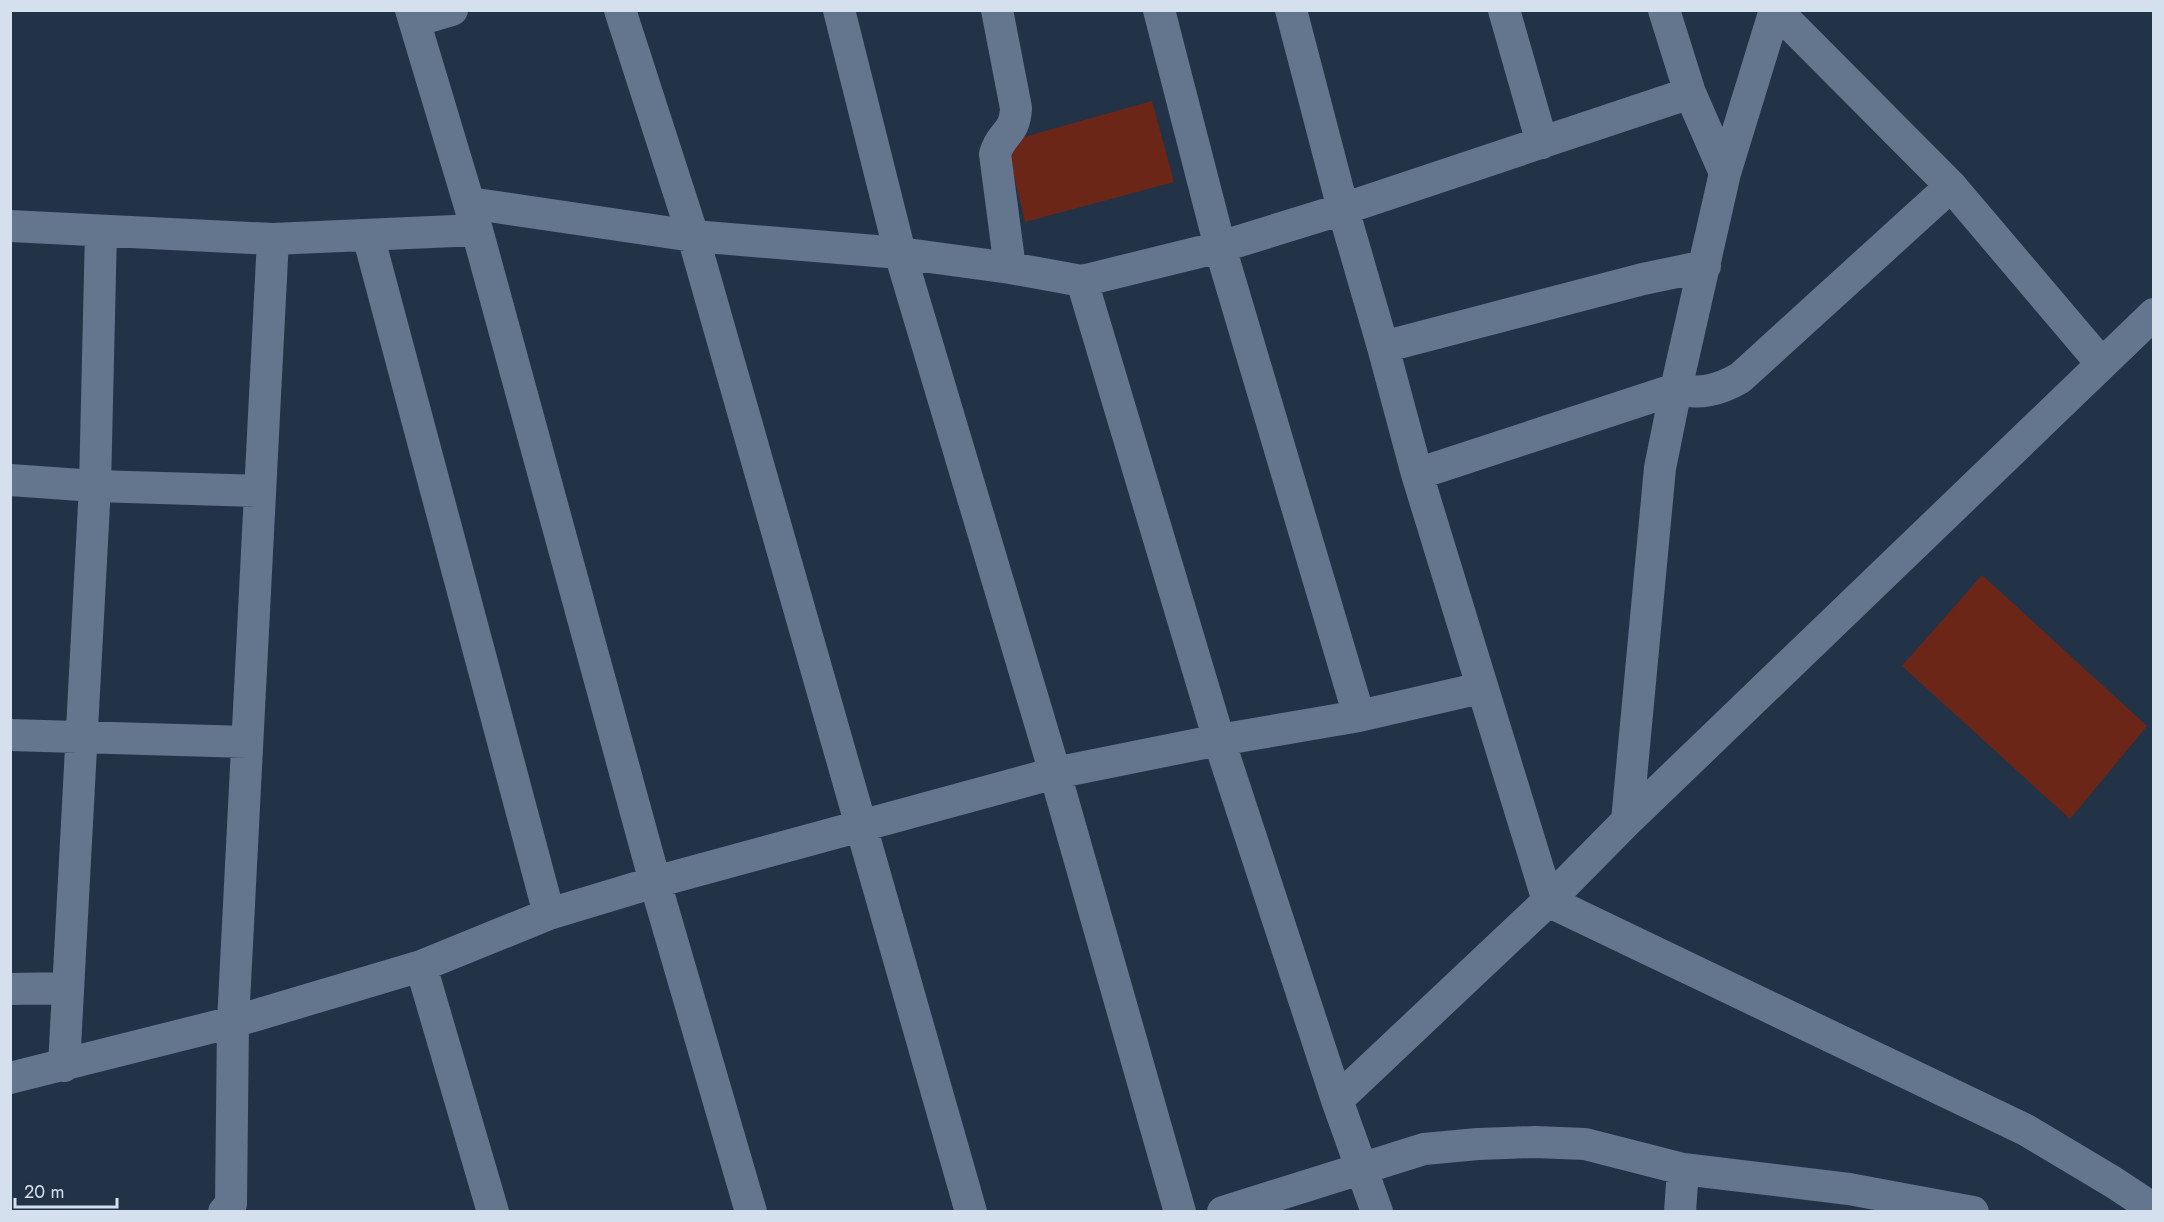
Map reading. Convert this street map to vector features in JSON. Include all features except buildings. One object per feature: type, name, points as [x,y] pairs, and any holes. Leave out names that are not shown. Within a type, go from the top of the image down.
[{"type":"street","points":[[452,10],[413,16],[473,217],[655,882],[751,1212]]},
{"type":"street","points":[[620,10],[693,236],[971,1212]]},
{"type":"street","points":[[839,10],[900,253],[1054,773],[1180,1212]]},
{"type":"street","points":[[997,10],[1016,108],[1013,128],[998,145],[995,154],[1010,268]]},
{"type":"street","points":[[1159,10],[1220,247],[1359,716]]},
{"type":"street","points":[[1291,10],[1343,209],[1417,474],[1548,901],[2026,1130],[2154,1209]]},
{"type":"street","points":[[1504,10],[1542,143]]},
{"type":"street","points":[[1664,10],[1690,93],[1725,173]]},
{"type":"street","points":[[1627,821],[1660,468],[1725,173],[1775,10],[1952,186],[2102,364]]},
{"type":"street","points":[[10,225],[273,239],[368,235],[473,217],[900,253],[1010,268],[1082,281],[1220,247],[1343,209],[1690,93]]},
{"type":"street","points":[[1417,474],[1676,389],[1690,392],[1724,387],[1740,378],[1952,186]]},
{"type":"street","points":[[64,1066],[95,486],[101,231]]},
{"type":"street","points":[[368,235],[549,914]]},
{"type":"street","points":[[230,1209],[233,1022],[273,239]]},
{"type":"street","points":[[1383,347],[1643,279],[1705,266]]},
{"type":"street","points":[[1082,281],[1219,740],[1337,1100],[1377,1212]]},
{"type":"street","points":[[1337,1100],[1548,901],[1627,821],[2154,314]]},
{"type":"street","points":[[10,480],[95,486],[260,491]]},
{"type":"street","points":[[10,1078],[233,1022],[421,966],[549,914],[655,882],[1054,773],[1219,740],[1359,716],[1481,688]]},
{"type":"street","points":[[10,735],[247,742]]},
{"type":"street","points":[[421,966],[493,1212]]},
{"type":"street","points":[[10,989],[68,988]]},
{"type":"street","points":[[1223,1212],[1424,1149],[1535,1142],[1585,1144],[1683,1168],[1849,1189],[1973,1212]]},
{"type":"street","points":[[1680,1212],[1683,1168]]},
{"type":"shaded area","points":[[1152,101],[1174,182],[1025,222],[1006,142]]},
{"type":"shaded area","points":[[1982,575],[2147,726],[2070,819],[1902,666]]}]
